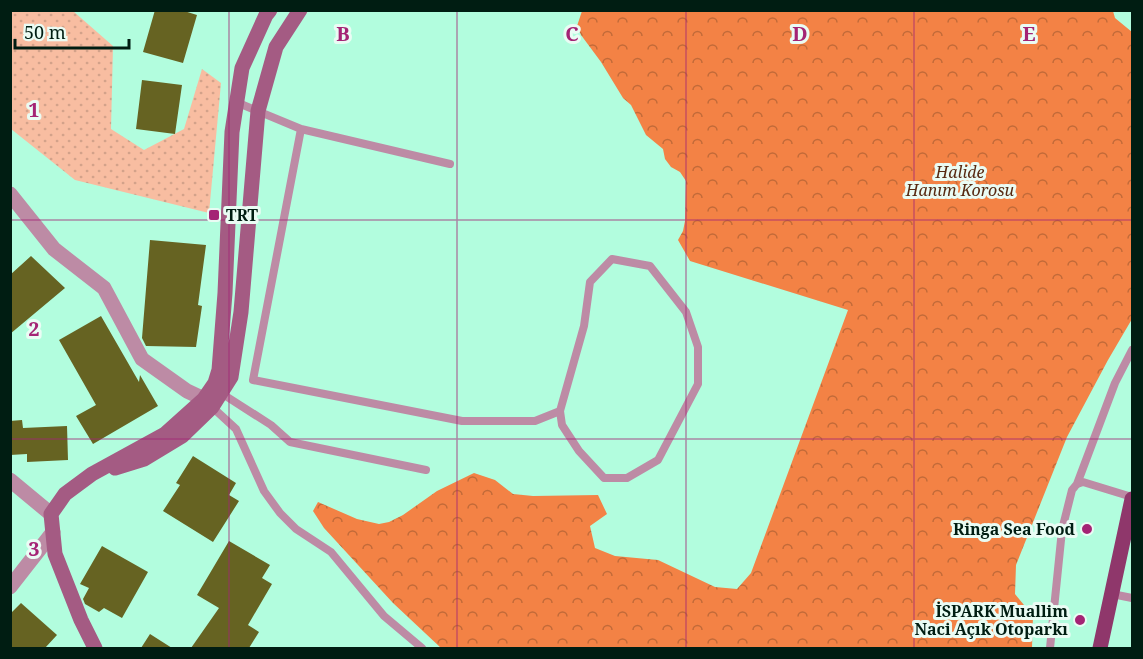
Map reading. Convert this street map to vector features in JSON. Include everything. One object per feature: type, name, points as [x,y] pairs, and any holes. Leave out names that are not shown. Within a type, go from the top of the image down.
[{"type":"main road","points":[[208,403],[219,370],[232,132],[236,102],[242,68],[270,10]]},
{"type":"main road","points":[[95,648],[81,620],[55,554],[51,514],[65,494],[92,474],[144,459],[182,436],[208,403],[221,393],[231,376],[241,312],[258,111],[276,47],[300,10]]},
{"type":"main road","points":[[1100,648],[1132,498]]},
{"type":"street","points":[[10,194],[54,249],[104,288],[142,359],[208,403]]},
{"type":"street","points":[[10,480],[51,514]]},
{"type":"street","points":[[10,587],[53,532]]},
{"type":"lane","points":[[236,102],[302,129],[450,164]]},
{"type":"lane","points":[[302,129],[253,380],[462,421],[535,421],[560,411]]},
{"type":"lane","points":[[612,259],[650,266],[686,312],[698,347],[698,384],[658,460],[627,478],[604,478],[579,451],[562,425],[560,411],[584,326],[590,282],[612,259]]},
{"type":"lane","points":[[1050,648],[1062,530],[1072,490],[1077,484],[1115,383],[1132,350]]},
{"type":"lane","points":[[221,393],[271,425],[291,442],[426,470]]},
{"type":"lane","points":[[208,403],[236,429],[264,491],[280,513],[296,529],[331,552],[384,616],[422,648]]},
{"type":"lane","points":[[1077,484],[1083,482],[1132,498]]},
{"type":"lane","points":[[1112,594],[1132,598]]},
{"type":"shaded area","points":[[10,11],[73,11],[113,46],[111,129],[144,150],[184,129],[202,69],[221,83],[209,213],[75,180],[11,129]]},
{"type":"green space","name":"Halide Hanım Korosu","points":[[582,11],[1113,11],[1115,18],[1132,32],[1132,319],[1067,437],[1016,565],[1015,594],[1033,616],[1032,648],[441,648],[393,603],[324,528],[313,511],[318,502],[357,519],[379,524],[389,522],[437,491],[474,473],[495,480],[513,494],[598,495],[607,514],[590,526],[595,548],[615,556],[658,560],[715,587],[737,589],[751,573],[848,310],[690,261],[678,240],[685,221],[686,181],[680,172],[671,167],[665,159],[663,149],[646,135],[631,105],[623,98],[581,35],[577,26]]},
{"type":"building","points":[[155,10],[181,10],[197,15],[183,63],[143,52]]},
{"type":"building","points":[[142,80],[182,85],[175,134],[136,129]]},
{"type":"building","points":[[150,240],[206,245],[198,305],[202,306],[196,347],[146,346],[142,338]]},
{"type":"building","points":[[31,256],[65,288],[10,334],[10,275]]},
{"type":"building","points":[[101,316],[139,382],[140,375],[158,406],[93,444],[76,416],[96,405],[59,340]]},
{"type":"building","points":[[22,420],[23,428],[67,426],[68,460],[27,462],[27,454],[10,455],[10,421]]},
{"type":"building","points":[[193,456],[236,483],[229,495],[239,501],[213,542],[163,511],[180,485],[176,483]]},
{"type":"building","points":[[229,541],[270,565],[262,578],[272,584],[248,625],[259,632],[249,648],[191,648],[219,608],[197,595]]},
{"type":"building","points":[[102,546],[148,572],[122,618],[104,608],[99,612],[85,604],[83,599],[89,588],[80,584]]},
{"type":"building","points":[[21,603],[57,635],[45,648],[10,648],[10,614]]},
{"type":"building","points":[[150,634],[172,648],[141,648]]},
{"type":"place","name":"TRT","points":[[214,215]]},
{"type":"place","name":"Ringa Sea Food","points":[[1087,529]]},
{"type":"place","name":"İSPARK Muallim Naci Açık Otoparkı","points":[[1080,620]]}]
